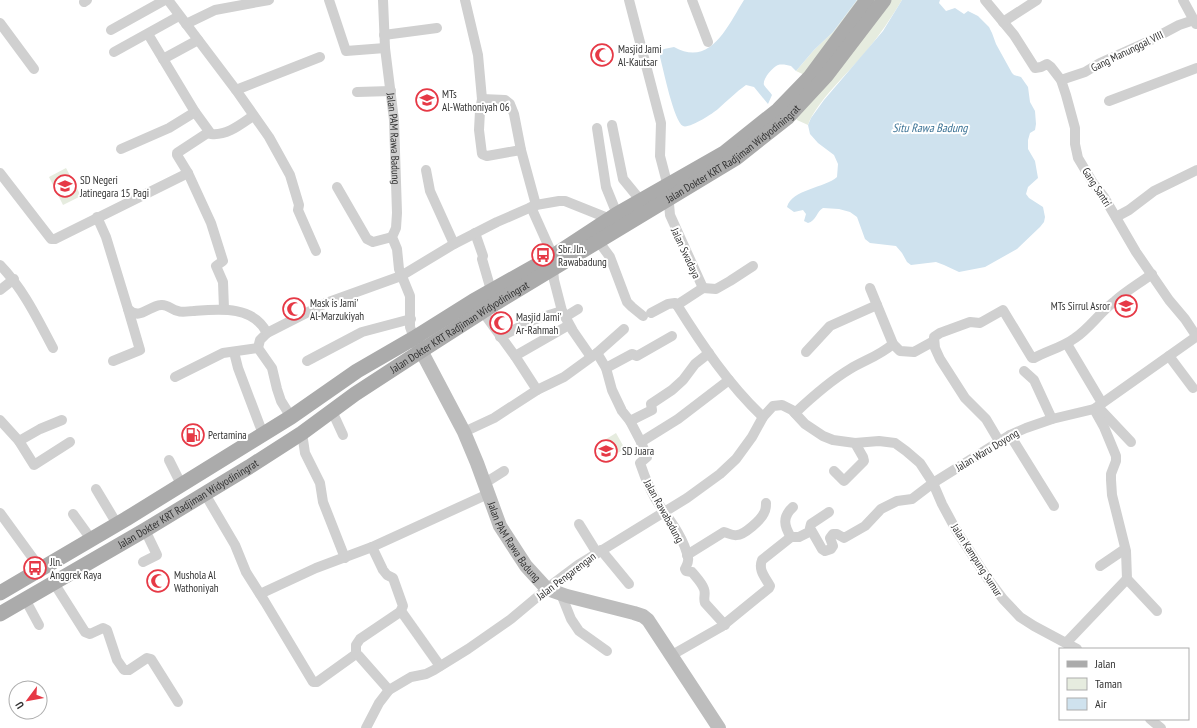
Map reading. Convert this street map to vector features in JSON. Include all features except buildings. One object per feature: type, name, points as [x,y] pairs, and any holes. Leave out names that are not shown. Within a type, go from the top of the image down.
[{"type":"main road","name":"Jalan Dokter KRT Radjiman Widyodiningrat","points":[[0,614],[145,530],[302,433],[417,344],[491,290],[599,242],[724,153],[778,110],[810,77],[867,0]]},
{"type":"main road","name":"Jalan Dokter KRT Radjiman Widyodiningrat","points":[[0,593],[291,417],[357,371],[483,312],[553,263],[613,217],[641,201],[669,192],[736,158],[788,117],[826,76],[884,0]]},
{"type":"street","points":[[111,30],[166,0],[236,90],[269,137],[290,175],[299,205],[298,210],[316,251]]},
{"type":"street","points":[[114,52],[148,34],[233,3],[269,0]]},
{"type":"street","points":[[329,0],[346,51],[385,48]]},
{"type":"street","name":"Jalan PAM Rawa Badung","points":[[383,0],[385,48],[394,120],[397,213],[396,228],[392,237],[397,249],[398,269],[410,296],[410,327],[417,344],[464,432],[500,526],[526,566],[548,589],[561,594],[643,616],[648,620],[654,626],[719,728]]},
{"type":"street","points":[[465,0],[478,54],[482,99],[479,130],[482,154],[487,156],[521,150]]},
{"type":"street","points":[[629,0],[661,123],[660,156],[669,192]]},
{"type":"street","points":[[692,0],[708,42]]},
{"type":"street","points":[[984,0],[1003,22],[1038,0]]},
{"type":"street","points":[[1183,0],[1195,23]]},
{"type":"street","name":"Gang Santri","points":[[1003,22],[1014,35],[1036,68],[1047,64],[1061,80],[1075,128],[1075,144],[1078,158],[1093,183],[1104,197],[1128,239],[1169,300],[1197,336]]},
{"type":"street","name":"Gang Manunggal VIII","points":[[1061,80],[1085,72],[1100,63],[1147,42],[1179,25],[1195,23]]},
{"type":"street","points":[[2,26],[34,68]]},
{"type":"street","points":[[384,35],[437,28]]},
{"type":"street","points":[[148,34],[195,112],[211,134],[229,131],[253,116]]},
{"type":"street","points":[[163,59],[198,40]]},
{"type":"street","points":[[236,90],[320,57]]},
{"type":"street","points":[[1109,101],[1197,68]]},
{"type":"street","points":[[357,92],[391,91]]},
{"type":"street","points":[[482,99],[505,100],[510,104],[514,114],[534,206],[553,263],[554,280],[565,318]]},
{"type":"street","points":[[121,149],[169,128],[195,112]]},
{"type":"street","points":[[612,125],[622,179],[641,201]]},
{"type":"street","points":[[597,128],[606,187],[613,217]]},
{"type":"street","points":[[209,132],[177,153],[177,155],[188,173],[211,223],[223,261],[216,266],[223,282],[224,309]]},
{"type":"street","points":[[426,170],[430,192],[454,244]]},
{"type":"street","points":[[1116,218],[1154,191],[1197,170]]},
{"type":"street","points":[[0,173],[51,239],[55,239],[188,173]]},
{"type":"street","points":[[337,187],[368,239],[373,242],[392,237]]},
{"type":"street","name":"Jalan Swadaya","points":[[669,192],[669,204],[672,221],[703,288],[677,305]]},
{"type":"street","points":[[258,348],[261,338],[267,333],[326,303],[401,276],[454,244],[534,206],[565,201],[613,217]]},
{"type":"street","points":[[97,217],[106,237],[140,350],[113,361]]},
{"type":"street","points":[[475,233],[483,256],[482,259],[491,290]]},
{"type":"street","points":[[599,242],[610,258],[627,302],[632,307],[647,315],[668,304],[675,303],[729,380],[763,417],[773,406],[786,406],[795,413],[834,379],[852,367],[876,356],[893,344]]},
{"type":"street","points":[[0,265],[14,279],[34,310],[53,348]]},
{"type":"street","points":[[703,288],[716,289],[753,266]]},
{"type":"street","points":[[999,441],[986,419],[965,398],[940,359],[935,348],[934,337],[940,333],[970,322],[980,323],[1003,310],[1032,358],[1067,344],[1088,328],[1114,301],[1152,274]]},
{"type":"street","points":[[0,290],[14,279]]},
{"type":"street","points":[[870,288],[893,344],[900,351],[914,352],[934,342]]},
{"type":"street","points":[[128,309],[132,314],[137,315],[160,305],[170,307],[178,312],[224,309],[240,312],[255,319],[263,326],[267,333]]},
{"type":"street","points":[[806,352],[830,326],[877,305]]},
{"type":"street","points":[[516,356],[578,309]]},
{"type":"street","points":[[483,312],[500,337],[516,356],[537,390]]},
{"type":"street","points":[[500,337],[533,320],[565,318]]},
{"type":"street","name":"Jalan Rawabadung","points":[[565,318],[606,368],[612,390],[622,412],[630,422],[641,442],[647,458],[640,463],[646,481],[659,506],[676,529],[688,555],[689,562],[685,569],[686,571],[692,572],[704,588],[705,603],[725,625]]},
{"type":"street","points":[[307,361],[362,332],[410,319]]},
{"type":"street","points":[[464,432],[494,418],[537,390],[564,377],[594,355],[624,329]]},
{"type":"street","points":[[606,368],[632,354],[637,356],[672,336]]},
{"type":"street","name":"Jalan Waru Doyong","points":[[811,531],[825,551],[831,549],[833,546],[830,538],[833,534],[838,534],[842,538],[845,538],[865,526],[881,509],[897,501],[912,499],[933,483],[1010,435],[1052,419],[1098,406],[1197,336]]},
{"type":"street","points":[[1067,344],[1098,406],[1104,427],[1116,456],[1116,461],[1110,474],[1112,495],[1125,549],[1127,579],[1156,612]]},
{"type":"street","points":[[175,377],[217,356],[258,348]]},
{"type":"street","points":[[258,348],[272,368],[281,401],[291,417]]},
{"type":"street","points":[[234,352],[240,374],[263,434]]},
{"type":"street","points":[[630,422],[652,410],[651,404],[678,385],[695,364],[709,353]]},
{"type":"street","points":[[1169,356],[1193,388]]},
{"type":"street","points":[[1024,371],[1034,380],[1052,419]]},
{"type":"street","points":[[641,442],[678,419],[729,380]]},
{"type":"street","points":[[1098,406],[1131,442]]},
{"type":"street","points":[[332,411],[343,434]]},
{"type":"street","name":"Jalan Kampung Sumur","points":[[795,413],[805,424],[833,440],[855,443],[879,441],[895,443],[906,451],[920,463],[933,483],[956,530],[997,592],[1020,617],[1045,633],[1075,648]]},
{"type":"street","name":"Jalan Pengarengan","points":[[366,728],[379,702],[388,690],[411,677],[426,674],[468,649],[511,619],[561,577],[599,551],[705,485],[730,466],[752,437],[763,417]]},
{"type":"street","points":[[0,420],[19,441],[34,465],[70,442]]},
{"type":"street","points":[[19,441],[40,429],[62,420]]},
{"type":"street","points":[[302,433],[305,454],[320,483],[323,502],[345,558]]},
{"type":"street","points":[[1010,435],[1054,506]]},
{"type":"street","points":[[834,471],[844,481],[864,460],[864,457],[855,443]]},
{"type":"street","points":[[169,460],[181,484]]},
{"type":"street","points":[[260,594],[316,568],[372,547],[486,489],[504,471]]},
{"type":"street","points":[[96,489],[116,524]]},
{"type":"street","points":[[205,494],[235,545],[246,572],[312,682],[317,682],[356,654]]},
{"type":"street","points":[[688,555],[724,532],[736,536],[749,529],[765,512],[766,503]]},
{"type":"street","points":[[791,537],[784,522],[788,510],[792,507]]},
{"type":"street","points":[[672,654],[725,625],[770,587],[760,566],[762,560],[791,537],[798,537],[811,531],[811,524],[829,512]]},
{"type":"street","points":[[0,513],[40,568]]},
{"type":"street","points":[[73,514],[91,539]]},
{"type":"street","points":[[579,524],[599,551],[629,584]]},
{"type":"street","points":[[143,562],[157,555],[145,530]]},
{"type":"street","points":[[372,547],[383,570],[387,575],[391,576],[396,585],[403,604],[401,611],[360,639],[356,645],[356,654],[388,690]]},
{"type":"street","points":[[1100,566],[1125,549]]},
{"type":"street","points":[[1066,643],[1127,579]]},
{"type":"street","points":[[54,583],[85,632],[90,634],[103,628],[107,630],[117,660],[124,670],[129,670],[147,658],[150,659],[178,702]]},
{"type":"street","points":[[561,594],[571,619],[579,631],[607,651]]},
{"type":"street","points":[[25,599],[39,625]]},
{"type":"street","points":[[401,611],[440,666]]},
{"type":"street","points":[[1151,720],[1161,728]]},
{"type":"green space","points":[[857,0],[902,0],[870,47],[825,97],[812,116],[808,125],[797,120],[792,113],[809,77],[796,71],[814,50],[833,32]]},
{"type":"green space","points":[[66,168],[81,196],[63,205],[49,177]]},
{"type":"green space","points":[[616,433],[625,449],[606,459],[598,444]]},
{"type":"water","points":[[744,0],[857,0],[833,32],[814,50],[796,71],[791,66],[778,65],[768,74],[764,85],[772,95],[768,104],[754,87],[746,85],[711,114],[695,123],[683,126],[676,115],[666,83],[660,52],[664,49],[674,47],[687,52],[698,52],[708,48],[717,41],[725,31]]},
{"type":"water","name":"Situ Rawa Badung","points":[[902,0],[940,0],[939,3],[946,11],[955,8],[964,14],[968,11],[978,16],[989,27],[996,44],[1012,73],[1021,77],[1028,87],[1030,102],[1035,111],[1036,124],[1035,130],[1030,133],[1028,149],[1035,161],[1038,178],[1028,187],[1026,194],[1029,198],[1043,207],[1045,217],[1044,222],[1017,249],[985,267],[959,272],[936,262],[911,265],[907,262],[896,246],[870,243],[865,239],[857,217],[850,212],[839,209],[823,208],[811,222],[808,223],[804,221],[806,214],[803,210],[794,212],[787,207],[795,196],[832,181],[837,177],[838,164],[834,155],[818,143],[810,134],[808,125],[811,118],[824,100],[883,31]]},
{"type":"place","name":"Masjid Jami Al-Kautsar","points":[[602,55]]},
{"type":"place","name":"MTs Al-Wathoniyah 06","points":[[427,100]]},
{"type":"place","name":"SD Negeri Jatinegara 15 Pagi","points":[[65,186]]},
{"type":"place","name":"Sbr. Jln. Rawabadung","points":[[543,255]]},
{"type":"place","name":"MTs Sirrul Asror","points":[[1126,306]]},
{"type":"place","name":"Mask is Jami' Al-Marzukiyah","points":[[294,309]]},
{"type":"place","name":"Masjid Jami' Ar-Rahmah","points":[[501,323]]},
{"type":"place","name":"Pertamina","points":[[193,435]]},
{"type":"place","name":"SD Juara","points":[[606,451]]},
{"type":"place","name":"Jln. Anggrek Raya","points":[[35,568]]},
{"type":"place","name":"Mushola Al Wathoniyah","points":[[158,581]]}]
